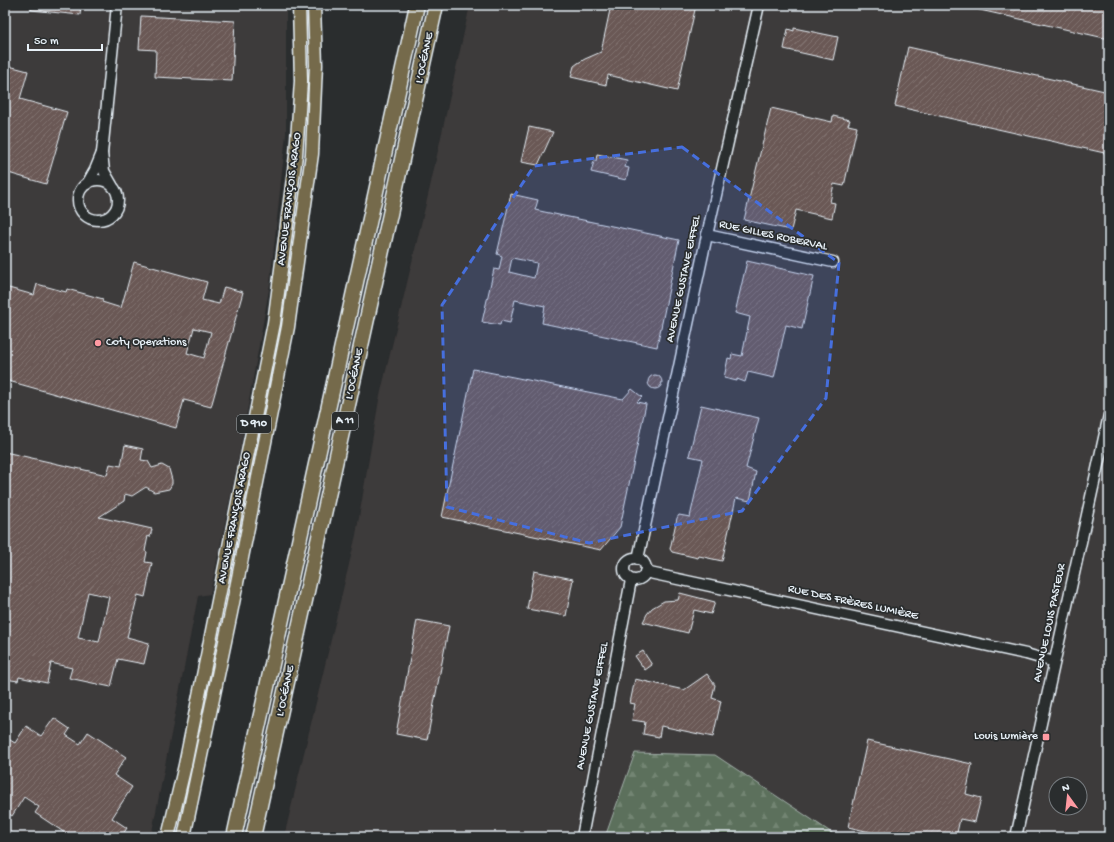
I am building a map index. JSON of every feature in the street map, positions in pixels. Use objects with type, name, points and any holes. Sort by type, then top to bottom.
[{"type":"highway","name":"L’OCÉANE","points":[[234,837],[417,5]]},
{"type":"highway","name":"L’OCÉANE","points":[[253,837],[436,5]]},
{"type":"main road","name":"AVENUE FRANÇOIS ARAGO","points":[[168,837],[202,680],[274,323],[296,155],[301,81],[298,5]]},
{"type":"main road","name":"AVENUE FRANÇOIS ARAGO","points":[[184,837],[231,613],[288,327],[312,154],[316,65],[314,5]]},
{"type":"street","points":[[112,185],[101,180],[93,180],[82,189],[79,195],[79,202],[80,208],[84,213],[94,219],[107,217],[114,211],[117,205],[118,198],[116,191],[104,171],[102,153],[117,5]]},
{"type":"street","name":"AVENUE GUSTAVE EIFFEL","points":[[638,559],[707,234],[759,5]]},
{"type":"street","points":[[87,184],[102,153]]},
{"type":"street","name":"RUE GILLES ROBERVAL","points":[[707,234],[833,262]]},
{"type":"street","name":"AVENUE LOUIS PASTEUR","points":[[1016,837],[1109,415]]},
{"type":"street","points":[[632,559],[638,559],[643,562],[645,572],[643,576],[637,580],[631,580],[624,572],[624,567],[627,562],[632,559]]},
{"type":"street","name":"RUE DES FRÈRES LUMIÈRE","points":[[645,572],[1003,649],[1054,662]]},
{"type":"street","name":"AVENUE GUSTAVE EIFFEL","points":[[582,837],[631,580]]},
{"type":"highlighted area","points":[[682,147],[839,263],[826,398],[742,511],[589,543],[447,507],[442,305],[534,166]]},
{"type":"shaded area","points":[[5,5],[286,5],[286,134],[270,284],[239,456],[210,594],[198,596],[151,837],[5,837]]},
{"type":"shaded area","points":[[470,5],[1109,5],[1109,837],[284,837],[356,535],[379,400],[430,187]]},
{"type":"green space","points":[[635,753],[715,755],[838,837],[605,837]]},
{"type":"building","points":[[31,5],[81,5],[80,15],[31,10]]},
{"type":"building","points":[[611,5],[696,5],[677,91],[608,75],[606,85],[571,77],[574,66],[601,52]]},
{"type":"building","points":[[971,5],[1109,5],[1109,39],[971,8]]},
{"type":"building","points":[[141,16],[235,21],[232,81],[155,77],[156,50],[139,49]]},
{"type":"building","points":[[794,28],[838,37],[833,60],[784,49],[788,29],[794,31]]},
{"type":"building","points":[[908,47],[1109,92],[1109,154],[895,106]]},
{"type":"building","points":[[5,65],[28,71],[20,99],[67,112],[46,184],[5,172]]},
{"type":"building","points":[[771,108],[832,122],[833,116],[850,120],[848,125],[857,127],[844,186],[834,184],[830,202],[835,203],[832,218],[796,210],[791,230],[744,220]]},
{"type":"building","points":[[529,127],[553,132],[538,165],[521,162]]},
{"type":"building","points":[[597,154],[627,160],[625,167],[629,168],[626,180],[591,172],[594,161],[596,161]]},
{"type":"building","points":[[511,194],[538,200],[535,210],[679,240],[657,347],[542,323],[545,306],[515,300],[510,323],[501,321],[500,325],[482,322],[494,269],[499,270],[502,256],[497,254]],"holes":[[[512,258],[537,263],[534,278],[509,272]]]},
{"type":"building","points":[[747,261],[814,276],[802,329],[786,325],[774,378],[748,372],[745,382],[737,379],[737,381],[724,378],[728,358],[731,359],[732,354],[742,356],[750,317],[735,313]]},
{"type":"building","name":"Coty Operations","points":[[134,262],[207,282],[202,300],[219,304],[224,287],[243,292],[211,407],[184,400],[176,428],[5,380],[5,287],[34,295],[37,284],[66,292],[67,289],[103,299],[102,302],[121,308]],"holes":[[[194,328],[211,332],[204,358],[187,353]]]},
{"type":"building","points":[[473,369],[623,399],[632,389],[642,397],[637,402],[646,404],[620,527],[601,550],[442,517]]},
{"type":"building","points":[[655,375],[660,377],[662,382],[660,387],[655,389],[650,387],[648,382],[650,377]]},
{"type":"building","points":[[701,405],[759,418],[746,468],[756,472],[750,501],[736,498],[722,561],[699,556],[698,558],[672,552],[670,549],[677,518],[679,515],[690,517],[703,459],[689,456]]},
{"type":"building","points":[[125,445],[143,449],[141,460],[148,461],[152,468],[162,465],[169,469],[172,480],[172,484],[169,489],[154,492],[146,487],[132,496],[125,494],[124,501],[99,517],[152,529],[150,537],[148,536],[145,551],[147,552],[145,562],[152,563],[145,597],[138,595],[127,637],[149,643],[144,664],[118,659],[111,687],[69,678],[72,668],[51,663],[47,683],[19,677],[18,681],[5,679],[5,452],[107,475],[110,464],[121,466]],"holes":[[[88,592],[109,597],[99,642],[78,638]]]},
{"type":"building","points":[[534,571],[573,579],[566,616],[527,609]]},
{"type":"building","points":[[680,593],[715,602],[711,614],[694,610],[688,633],[643,622],[652,608],[664,601],[678,600]]},
{"type":"building","points":[[417,620],[449,626],[427,740],[396,734]]},
{"type":"building","points":[[643,651],[652,665],[645,670],[635,656]]},
{"type":"building","points":[[707,674],[715,685],[712,698],[721,701],[713,737],[661,726],[659,737],[643,734],[645,722],[632,720],[635,704],[630,703],[635,679],[684,690]]},
{"type":"building","points":[[54,718],[70,729],[66,735],[80,744],[88,732],[126,757],[114,775],[132,787],[112,818],[127,828],[121,837],[71,837],[35,813],[39,807],[24,797],[12,816],[5,811],[5,737],[15,743],[26,726],[41,736]]},
{"type":"building","points":[[867,741],[972,764],[966,794],[981,798],[975,822],[960,819],[956,837],[892,837],[848,827]]},
{"type":"place","name":"Coty Operations","points":[[98,343]]},
{"type":"place","name":"Louis Lumière","points":[[1046,737]]}]
